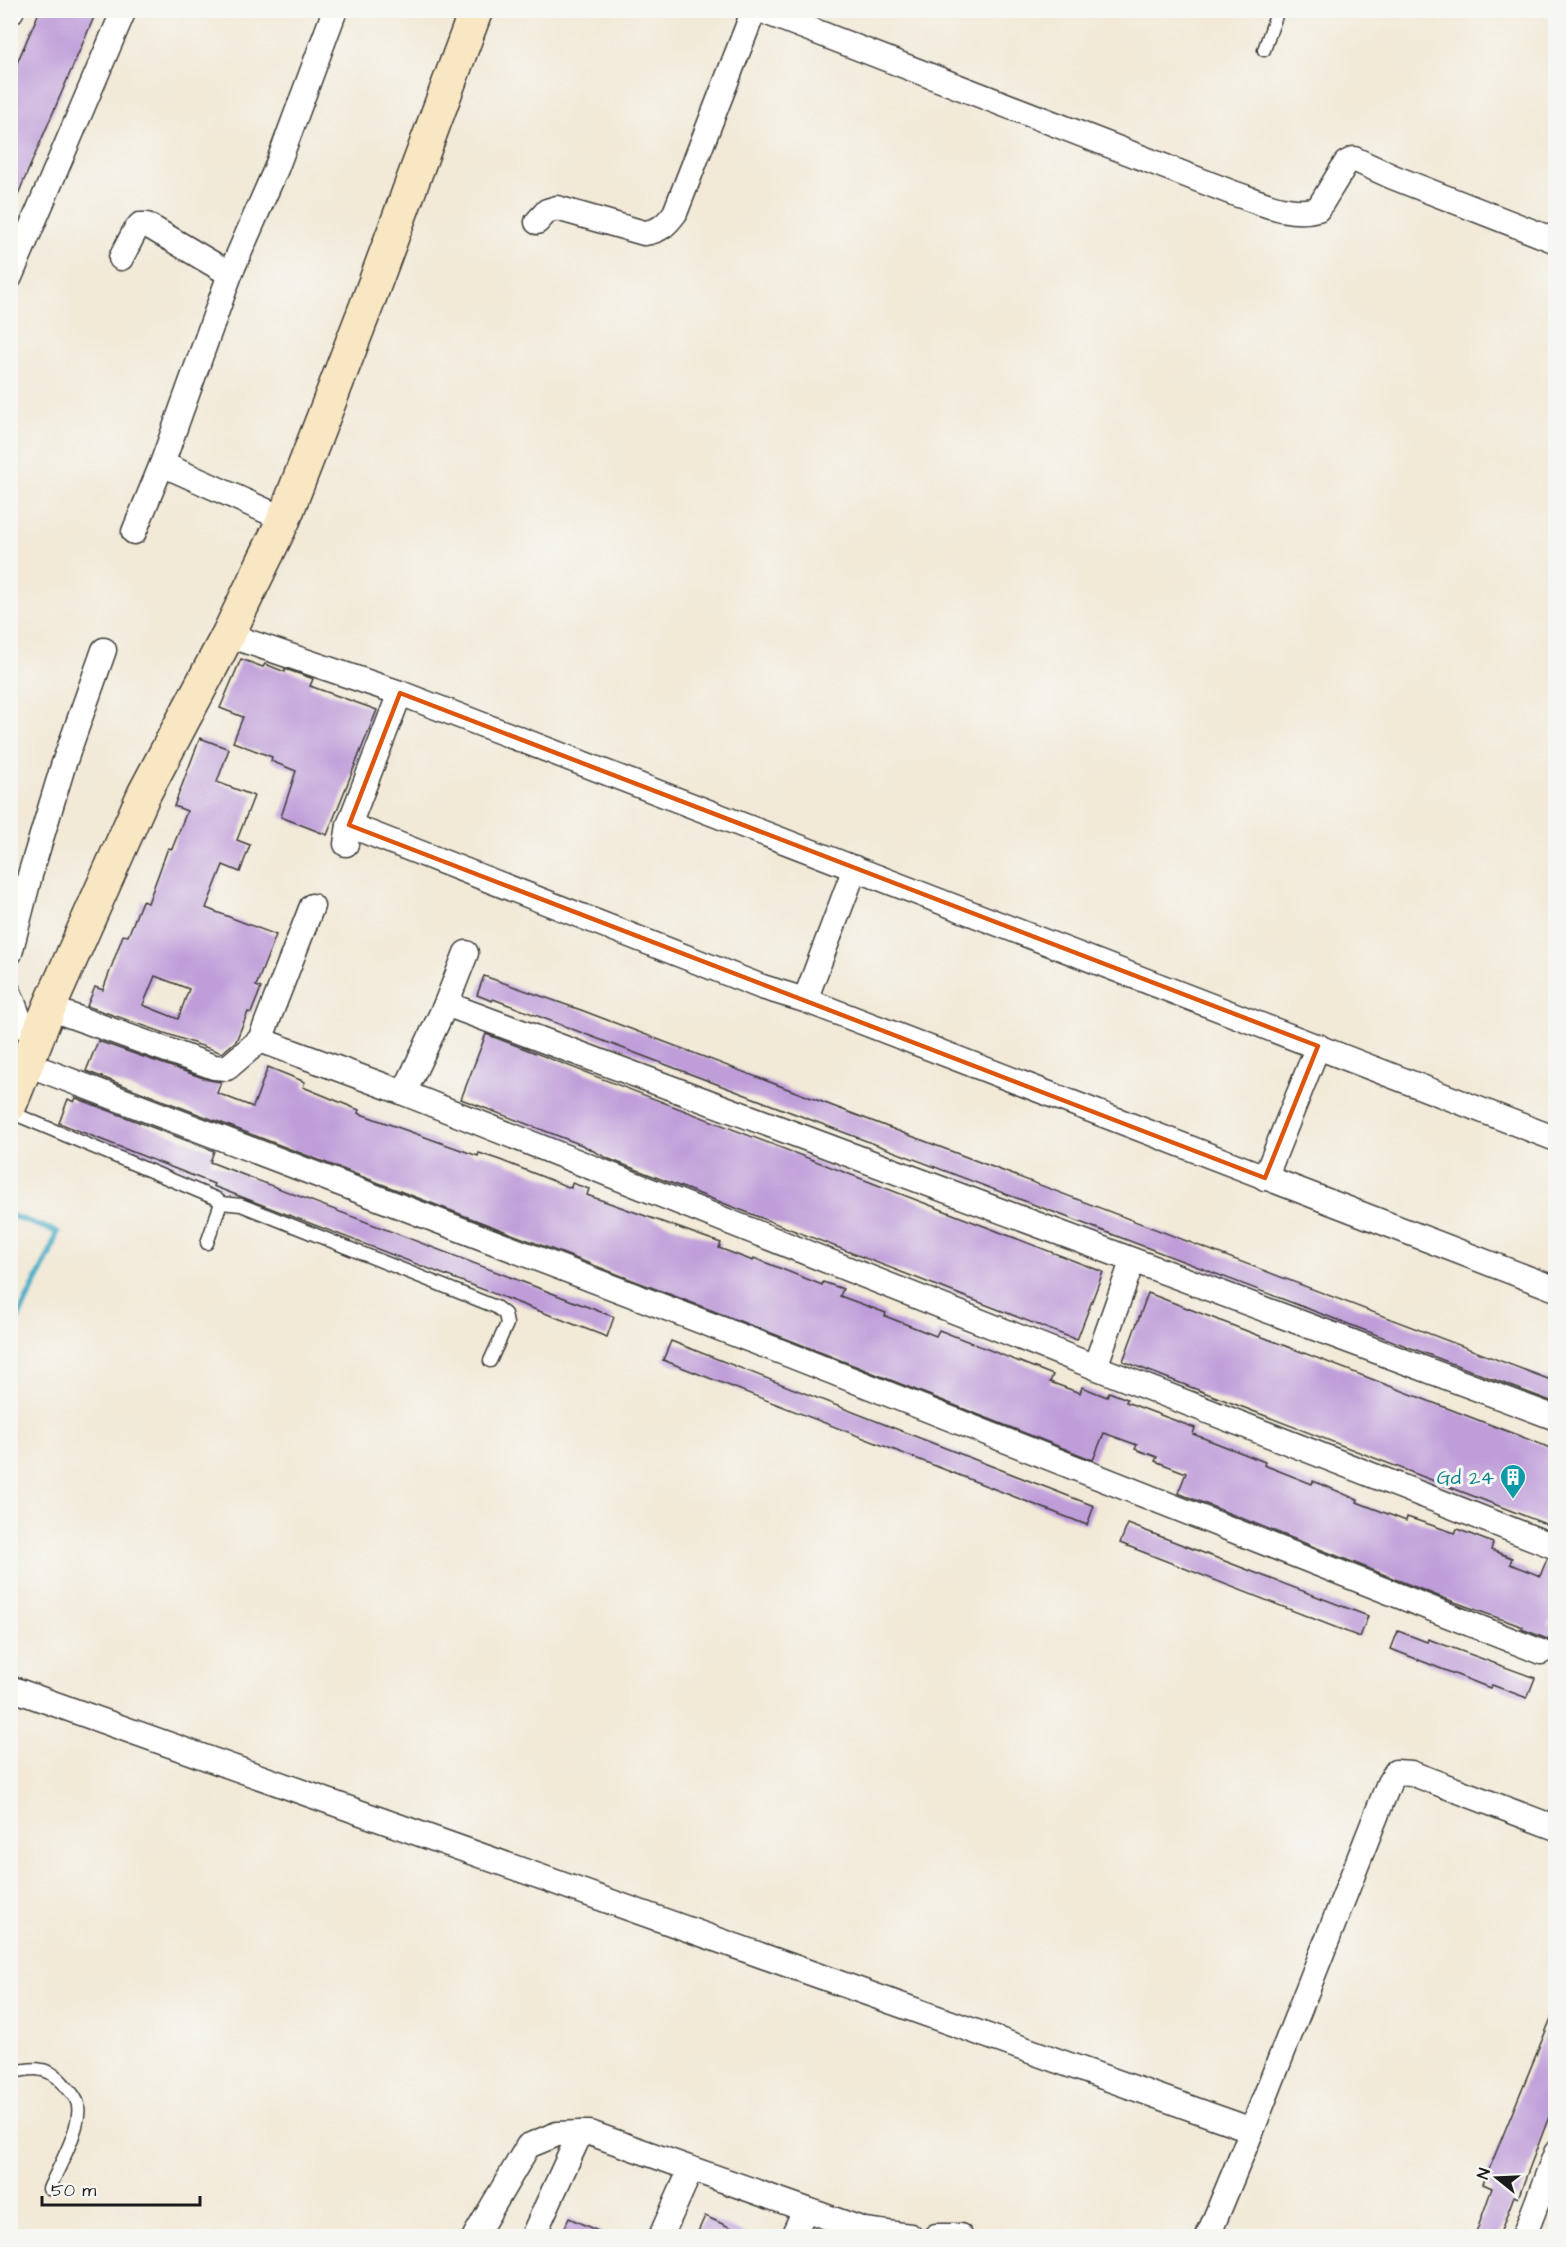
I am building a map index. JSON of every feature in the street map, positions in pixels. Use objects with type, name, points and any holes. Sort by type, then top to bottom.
[{"type":"street","points":[[10,277],[124,10]]},
{"type":"street","points":[[134,532],[162,464],[230,274],[276,170],[335,10]]},
{"type":"street","points":[[10,1105],[36,1061],[59,1011],[144,794],[236,638],[370,296],[476,10]]},
{"type":"street","points":[[537,222],[547,211],[556,208],[644,233],[655,232],[666,226],[675,213],[754,10]]},
{"type":"street","points":[[760,10],[1233,193],[1289,211],[1304,213],[1318,209],[1346,163],[1354,159],[1393,177],[1556,241]]},
{"type":"street","points":[[122,258],[135,231],[140,225],[147,225],[230,274]]},
{"type":"street","points":[[162,464],[284,519]]},
{"type":"street","points":[[236,638],[400,693],[1556,1139]]},
{"type":"street","points":[[10,953],[30,875],[63,766],[104,650]]},
{"type":"street","points":[[400,693],[347,835],[762,987],[805,1000],[1556,1288]]},
{"type":"street","points":[[805,1000],[855,868]]},
{"type":"street","points":[[59,1011],[220,1069],[227,1068],[260,1040],[312,906]]},
{"type":"street","points":[[404,1093],[446,1004],[466,953]]},
{"type":"street","points":[[10,994],[36,1061],[787,1354],[1540,1652]]},
{"type":"street","points":[[446,1004],[1132,1262],[1556,1418]]},
{"type":"street","points":[[260,1040],[404,1093],[1556,1547]]},
{"type":"street","points":[[1265,1178],[1317,1046]]},
{"type":"street","points":[[1095,1367],[1132,1262]]},
{"type":"street","points":[[10,1688],[1252,2130]]},
{"type":"street","points":[[1208,2236],[1389,1783],[1396,1772],[1411,1773],[1556,1828]]},
{"type":"street","points":[[533,2236],[581,2133]]},
{"type":"street","points":[[475,2236],[528,2146],[557,2134],[581,2133],[590,2133],[864,2230],[910,2236]]},
{"type":"street","points":[[1524,2236],[1556,2153]]},
{"type":"street","points":[[661,2236],[692,2169]]},
{"type":"street","points":[[793,2236],[805,2210]]},
{"type":"street","points":[[936,2236],[960,2236]]},
{"type":"lane","points":[[1264,50],[1278,10]]},
{"type":"lane","points":[[10,1112],[217,1199],[221,1203],[241,1205],[496,1307],[505,1314],[507,1324],[490,1361]]},
{"type":"lane","points":[[207,1243],[221,1203]]},
{"type":"lane","points":[[10,2073],[40,2068],[56,2075],[78,2103],[78,2116],[74,2131],[49,2189]]},
{"type":"highlighted area","points":[[400,693],[1318,1046],[1265,1178],[349,825]]},
{"type":"building","points":[[40,10],[97,10],[10,213],[10,79]]},
{"type":"building","points":[[241,659],[263,667],[265,664],[285,672],[285,669],[311,678],[313,679],[310,686],[377,710],[327,835],[281,817],[296,771],[271,761],[272,757],[233,742],[243,717],[220,708]]},
{"type":"building","points":[[200,738],[229,749],[217,782],[254,796],[237,840],[250,845],[240,872],[223,865],[206,908],[276,935],[256,986],[261,988],[251,1013],[248,1012],[236,1041],[222,1053],[87,1006],[95,987],[103,990],[123,935],[128,936],[142,901],[148,903],[168,848],[172,849],[187,811],[174,806]],"holes":[[[155,976],[189,989],[178,1019],[143,1005]]]},
{"type":"building","points":[[484,976],[581,1010],[1556,1382],[1556,1403],[493,999],[492,1001],[477,995]]},
{"type":"building","points":[[486,1034],[1103,1272],[1077,1340],[609,1159],[582,1145],[461,1099]]},
{"type":"building","points":[[98,1041],[209,1080],[221,1082],[217,1093],[253,1107],[268,1067],[305,1082],[303,1087],[359,1110],[358,1113],[478,1156],[479,1153],[500,1160],[571,1188],[572,1183],[589,1189],[587,1195],[721,1243],[719,1248],[753,1261],[754,1258],[822,1285],[823,1282],[843,1289],[840,1296],[886,1313],[885,1316],[936,1336],[939,1330],[1053,1375],[1050,1382],[1080,1393],[1082,1387],[1107,1397],[1109,1392],[1127,1399],[1126,1402],[1195,1428],[1193,1434],[1265,1462],[1264,1465],[1312,1484],[1313,1481],[1328,1487],[1358,1500],[1357,1502],[1406,1521],[1407,1517],[1455,1533],[1457,1529],[1493,1543],[1491,1550],[1512,1558],[1510,1564],[1540,1576],[1547,1559],[1556,1561],[1556,1608],[1549,1625],[1556,1628],[1556,1651],[1547,1639],[1522,1629],[1523,1627],[1438,1596],[1178,1493],[1186,1473],[1155,1461],[1157,1457],[1135,1449],[1137,1445],[1104,1433],[1093,1460],[792,1341],[86,1071]]},
{"type":"building","points":[[76,1098],[214,1151],[210,1162],[614,1317],[607,1337],[213,1186],[214,1184],[59,1123],[68,1099],[74,1102]]},
{"type":"building","points":[[1148,1293],[1556,1450],[1556,1528],[1123,1361]]},
{"type":"building","points":[[671,1341],[1094,1506],[1087,1525],[663,1360]]},
{"type":"building","points":[[1128,1524],[1368,1616],[1360,1637],[1120,1543]]},
{"type":"building","points":[[1398,1631],[1427,1642],[1428,1639],[1535,1678],[1527,1698],[1492,1685],[1490,1688],[1391,1649]]},
{"type":"building","points":[[1554,2011],[1556,2106],[1552,2115],[1550,2114],[1518,2198],[1514,2196],[1499,2236],[1475,2236],[1492,2188],[1483,2184]]},
{"type":"building","points":[[705,2216],[749,2236],[696,2236]]},
{"type":"building","points":[[569,2218],[609,2236],[561,2236]]},
{"type":"waterway","points":[[10,1215],[57,1232],[50,1253],[10,1334]]},
{"type":"place","name":"Gd 24","points":[[1513,1500]]}]
